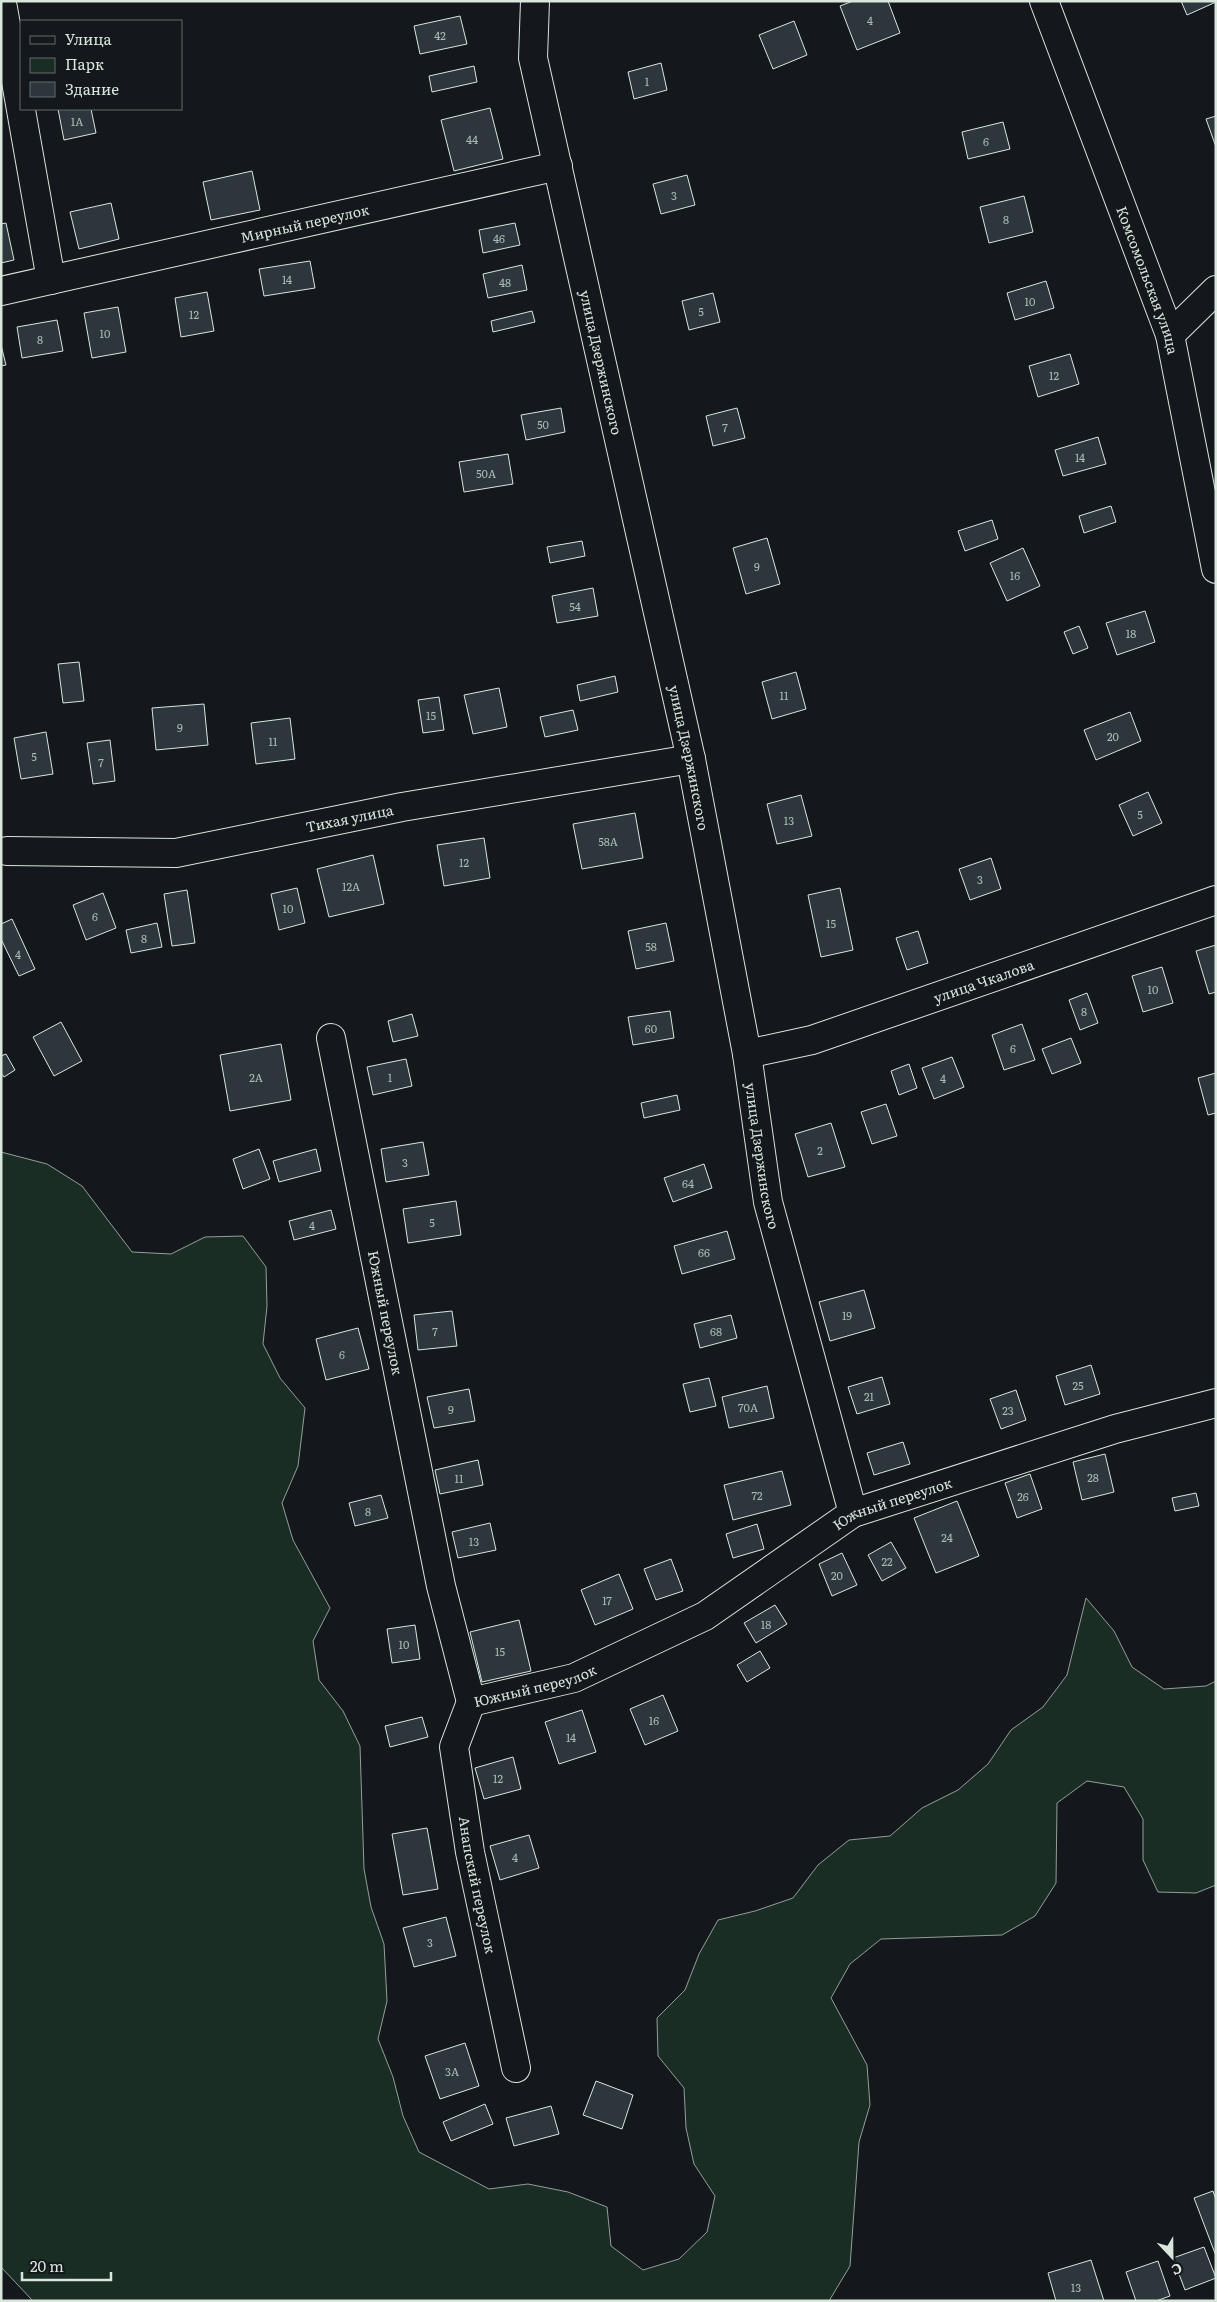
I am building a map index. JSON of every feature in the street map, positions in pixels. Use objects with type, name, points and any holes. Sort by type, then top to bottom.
[{"type":"street","name":"улица Дзержинского","points":[[535,1],[534,58],[691,759],[747,1054],[768,1202],[853,1513]]},
{"type":"street","name":"Комсомольская улица","points":[[1044,1],[1170,335],[1216,569]]},
{"type":"street","points":[[3,8],[20,104]]},
{"type":"street","points":[[21,110],[51,280]]},
{"type":"street","name":"Мирный переулок","points":[[1,291],[558,166]]},
{"type":"street","points":[[1170,335],[1216,290]]},
{"type":"street","name":"Тихая улица","points":[[7,851],[176,853],[402,807],[691,759]]},
{"type":"street","name":"улица Чкалова","points":[[747,1054],[812,1040],[1216,900]]},
{"type":"street","name":"Южный переулок","points":[[332,1038],[441,1586],[471,1702],[574,1678],[704,1616],[853,1513],[1115,1429],[1216,1403]]},
{"type":"street","name":"Анапский переулок","points":[[471,1702],[454,1747],[470,1852],[516,2068]]},
{"type":"green space","points":[[1,1152],[47,1164],[82,1186],[132,1252],[171,1254],[205,1237],[243,1236],[266,1267],[267,1306],[263,1344],[280,1378],[305,1408],[298,1466],[282,1503],[293,1540],[330,1608],[313,1641],[319,1680],[343,1711],[360,1746],[364,1869],[371,1907],[384,1944],[387,2001],[378,2039],[393,2077],[403,2116],[419,2152],[489,2189],[528,2184],[568,2192],[607,2207],[611,2246],[643,2270],[679,2259],[707,2232],[715,2196],[694,2164],[686,2128],[684,2088],[658,2056],[657,2018],[685,1990],[699,1954],[718,1920],[755,1911],[793,1898],[818,1865],[849,1840],[890,1836],[922,1808],[958,1790],[988,1764],[1011,1730],[1043,1707],[1067,1675],[1086,1598],[1114,1631],[1132,1667],[1164,1689],[1206,1686],[1216,1681],[1216,1885],[1196,1893],[1158,1892],[1143,1860],[1143,1819],[1124,1787],[1087,1781],[1057,1803],[1056,1883],[1035,1916],[1002,1935],[881,1939],[850,1964],[831,1998],[867,2065],[870,2105],[859,2142],[850,2266],[829,2301],[33,2301],[1,2267]]},
{"type":"building","points":[[853,1],[888,1],[900,33],[857,50],[840,6]]},
{"type":"building","points":[[1181,1],[1216,1],[1216,2],[1187,15]]},
{"type":"building","points":[[460,16],[467,44],[420,54],[414,26]]},
{"type":"building","points":[[794,21],[807,55],[773,69],[759,35]]},
{"type":"building","points":[[661,63],[667,90],[634,99],[628,72]]},
{"type":"building","points":[[474,66],[477,82],[432,92],[429,76]]},
{"type":"building","points":[[490,108],[503,159],[454,171],[441,120]]},
{"type":"building","points":[[58,110],[91,110],[96,133],[64,140]]},
{"type":"building","points":[[1216,116],[1216,147],[1206,119]]},
{"type":"building","points":[[1003,122],[1010,149],[968,159],[962,132]]},
{"type":"building","points":[[252,171],[260,210],[211,220],[203,182]]},
{"type":"building","points":[[687,175],[695,205],[661,214],[653,184]]},
{"type":"building","points":[[1024,196],[1033,232],[989,243],[980,207]]},
{"type":"building","points":[[111,203],[119,239],[79,249],[70,212]]},
{"type":"building","points":[[6,223],[14,260],[1,263],[1,224]]},
{"type":"building","points":[[515,223],[520,245],[483,253],[479,230]]},
{"type":"building","points":[[310,261],[315,288],[264,296],[259,269]]},
{"type":"building","points":[[522,265],[527,290],[488,298],[483,274]]},
{"type":"building","points":[[1046,281],[1054,308],[1015,320],[1007,293]]},
{"type":"building","points":[[207,292],[214,331],[181,337],[175,298]]},
{"type":"building","points":[[713,293],[720,322],[689,330],[682,301]]},
{"type":"building","points":[[118,307],[126,352],[92,358],[84,313]]},
{"type":"building","points":[[532,311],[535,322],[493,332],[491,321]]},
{"type":"building","points":[[57,320],[63,351],[22,358],[17,327]]},
{"type":"building","points":[[1,345],[6,365],[1,366]]},
{"type":"building","points":[[1070,354],[1079,384],[1038,397],[1029,366]]},
{"type":"building","points":[[561,408],[565,432],[526,440],[521,415]]},
{"type":"building","points":[[737,408],[745,438],[713,446],[706,416]]},
{"type":"building","points":[[1098,437],[1106,464],[1063,476],[1055,450]]},
{"type":"building","points":[[508,454],[513,484],[464,492],[459,462]]},
{"type":"building","points":[[1111,506],[1116,522],[1084,533],[1079,516]]},
{"type":"building","points":[[992,520],[998,539],[965,551],[958,531]]},
{"type":"building","points":[[767,538],[780,584],[746,594],[733,548]]},
{"type":"building","points":[[582,541],[585,556],[550,563],[547,547]]},
{"type":"building","points":[[1023,548],[1040,586],[1007,601],[990,563]]},
{"type":"building","points":[[593,588],[598,616],[557,623],[552,596]]},
{"type":"building","points":[[1145,611],[1155,642],[1117,655],[1106,623]]},
{"type":"building","points":[[1079,626],[1088,648],[1073,654],[1064,632]]},
{"type":"building","points":[[79,662],[84,701],[63,703],[58,664]]},
{"type":"building","points":[[796,672],[806,709],[772,719],[762,682]]},
{"type":"building","points":[[615,676],[618,692],[580,701],[577,685]]},
{"type":"building","points":[[499,688],[507,727],[473,734],[464,695]]},
{"type":"building","points":[[439,697],[444,730],[423,733],[418,700]]},
{"type":"building","points":[[204,704],[208,745],[156,750],[152,708]]},
{"type":"building","points":[[573,710],[578,730],[545,737],[540,717]]},
{"type":"building","points":[[1130,712],[1141,741],[1096,760],[1084,730]]},
{"type":"building","points":[[290,718],[295,759],[256,764],[251,723]]},
{"type":"building","points":[[46,732],[53,774],[21,779],[14,738]]},
{"type":"building","points":[[110,740],[115,781],[93,784],[87,743]]},
{"type":"building","points":[[1148,792],[1162,823],[1133,836],[1119,805]]},
{"type":"building","points":[[801,795],[812,836],[777,844],[767,804]]},
{"type":"building","points":[[635,813],[643,858],[582,869],[573,824]]},
{"type":"building","points":[[484,838],[490,878],[444,886],[437,845]]},
{"type":"building","points":[[373,855],[384,904],[329,917],[317,869]]},
{"type":"building","points":[[991,858],[1001,889],[970,900],[959,869]]},
{"type":"building","points":[[297,888],[305,923],[279,930],[271,894]]},
{"type":"building","points":[[840,888],[853,950],[821,957],[808,895]]},
{"type":"building","points":[[187,890],[195,943],[172,946],[164,894]]},
{"type":"building","points":[[103,893],[116,928],[86,940],[73,905]]},
{"type":"building","points":[[12,919],[35,969],[19,976],[1,939],[1,924]]},
{"type":"building","points":[[157,923],[162,947],[131,953],[126,930]]},
{"type":"building","points":[[666,923],[674,961],[636,969],[628,931]]},
{"type":"building","points":[[918,931],[928,963],[907,970],[896,938]]},
{"type":"building","points":[[1216,945],[1216,992],[1209,994],[1196,951]]},
{"type":"building","points":[[1162,967],[1173,1003],[1143,1012],[1132,976]]},
{"type":"building","points":[[1087,993],[1098,1023],[1080,1030],[1069,1000]]},
{"type":"building","points":[[670,1011],[674,1038],[633,1045],[628,1017]]},
{"type":"building","points":[[412,1014],[418,1036],[393,1042],[388,1021]]},
{"type":"building","points":[[61,1022],[82,1061],[54,1076],[33,1037]]},
{"type":"building","points":[[1022,1024],[1035,1060],[1004,1070],[992,1035]]},
{"type":"building","points":[[1071,1038],[1081,1063],[1052,1074],[1042,1049]]},
{"type":"building","points":[[281,1044],[291,1100],[230,1111],[220,1055]]},
{"type":"building","points":[[6,1054],[15,1070],[4,1077],[1,1073],[1,1056]]},
{"type":"building","points":[[952,1057],[964,1087],[934,1099],[922,1068]]},
{"type":"building","points":[[406,1059],[412,1086],[373,1095],[367,1067]]},
{"type":"building","points":[[909,1064],[917,1088],[899,1095],[891,1071]]},
{"type":"building","points":[[1216,1073],[1216,1113],[1208,1115],[1198,1078]]},
{"type":"building","points":[[677,1095],[680,1110],[644,1118],[641,1103]]},
{"type":"building","points":[[886,1104],[897,1136],[872,1144],[861,1112]]},
{"type":"building","points":[[831,1123],[845,1167],[808,1177],[795,1134]]},
{"type":"building","points":[[423,1142],[429,1175],[386,1182],[381,1149]]},
{"type":"building","points":[[259,1149],[270,1179],[243,1189],[233,1159]]},
{"type":"building","points":[[316,1149],[321,1171],[279,1182],[273,1161]]},
{"type":"building","points":[[704,1164],[712,1188],[673,1202],[664,1178]]},
{"type":"building","points":[[456,1201],[461,1235],[408,1243],[403,1209]]},
{"type":"building","points":[[331,1210],[336,1229],[294,1240],[289,1221]]},
{"type":"building","points":[[727,1231],[735,1259],[682,1274],[674,1246]]},
{"type":"building","points":[[864,1290],[875,1328],[830,1341],[819,1302]]},
{"type":"building","points":[[452,1311],[457,1346],[418,1350],[414,1315]]},
{"type":"building","points":[[731,1315],[737,1338],[700,1348],[694,1324]]},
{"type":"building","points":[[358,1328],[369,1369],[326,1380],[316,1339]]},
{"type":"building","points":[[1091,1365],[1100,1394],[1065,1405],[1056,1376]]},
{"type":"building","points":[[882,1377],[890,1404],[857,1414],[848,1387]]},
{"type":"building","points":[[709,1378],[716,1406],[690,1412],[683,1384]]},
{"type":"building","points":[[767,1386],[774,1418],[729,1428],[722,1397]]},
{"type":"building","points":[[469,1389],[475,1421],[434,1428],[427,1397]]},
{"type":"building","points":[[1016,1390],[1026,1420],[1001,1429],[990,1399]]},
{"type":"building","points":[[903,1442],[910,1464],[874,1475],[867,1453]]},
{"type":"building","points":[[1105,1454],[1114,1492],[1082,1500],[1073,1462]]},
{"type":"building","points":[[478,1460],[483,1485],[440,1494],[435,1470]]},
{"type":"building","points":[[782,1471],[791,1505],[733,1520],[724,1485]]},
{"type":"building","points":[[1030,1474],[1042,1509],[1017,1518],[1005,1483]]},
{"type":"building","points":[[1196,1493],[1199,1506],[1175,1511],[1172,1498]]},
{"type":"building","points":[[381,1495],[388,1518],[355,1526],[349,1503]]},
{"type":"building","points":[[957,1501],[979,1556],[936,1573],[914,1518]]},
{"type":"building","points":[[490,1523],[496,1550],[458,1558],[452,1532]]},
{"type":"building","points":[[757,1524],[764,1549],[733,1558],[726,1534]]},
{"type":"building","points":[[891,1542],[906,1568],[882,1581],[868,1555]]},
{"type":"building","points":[[842,1553],[857,1585],[832,1596],[819,1564]]},
{"type":"building","points":[[671,1559],[683,1591],[656,1600],[644,1569]]},
{"type":"building","points":[[619,1574],[633,1609],[595,1625],[581,1590]]},
{"type":"building","points":[[775,1605],[787,1624],[756,1643],[744,1623]]},
{"type":"building","points":[[519,1620],[531,1671],[482,1682],[470,1632]]},
{"type":"building","points":[[415,1625],[420,1659],[392,1663],[387,1629]]},
{"type":"building","points":[[760,1651],[770,1668],[747,1682],[737,1665]]},
{"type":"building","points":[[663,1695],[678,1731],[645,1745],[630,1709]]},
{"type":"building","points":[[582,1710],[596,1752],[559,1764],[545,1722]]},
{"type":"building","points":[[422,1717],[428,1737],[390,1747],[385,1726]]},
{"type":"building","points":[[513,1757],[521,1789],[484,1799],[475,1768]]},
{"type":"building","points":[[427,1828],[438,1889],[403,1895],[392,1834]]},
{"type":"building","points":[[529,1835],[539,1868],[500,1880],[490,1846]]},
{"type":"building","points":[[446,1917],[456,1956],[414,1967],[403,1928]]},
{"type":"building","points":[[465,2043],[479,2086],[440,2099],[425,2056]]},
{"type":"building","points":[[596,2081],[633,2095],[622,2129],[583,2115]]},
{"type":"building","points":[[485,2104],[493,2124],[451,2141],[443,2122]]},
{"type":"building","points":[[551,2106],[559,2134],[514,2146],[506,2118]]},
{"type":"building","points":[[1213,2191],[1216,2200],[1216,2256],[1194,2198]]},
{"type":"building","points":[[1204,2247],[1216,2278],[1185,2290],[1173,2258]]},
{"type":"building","points":[[1091,2260],[1104,2301],[1056,2301],[1048,2273]]},
{"type":"building","points":[[1158,2261],[1170,2296],[1156,2301],[1136,2301],[1126,2272]]}]
